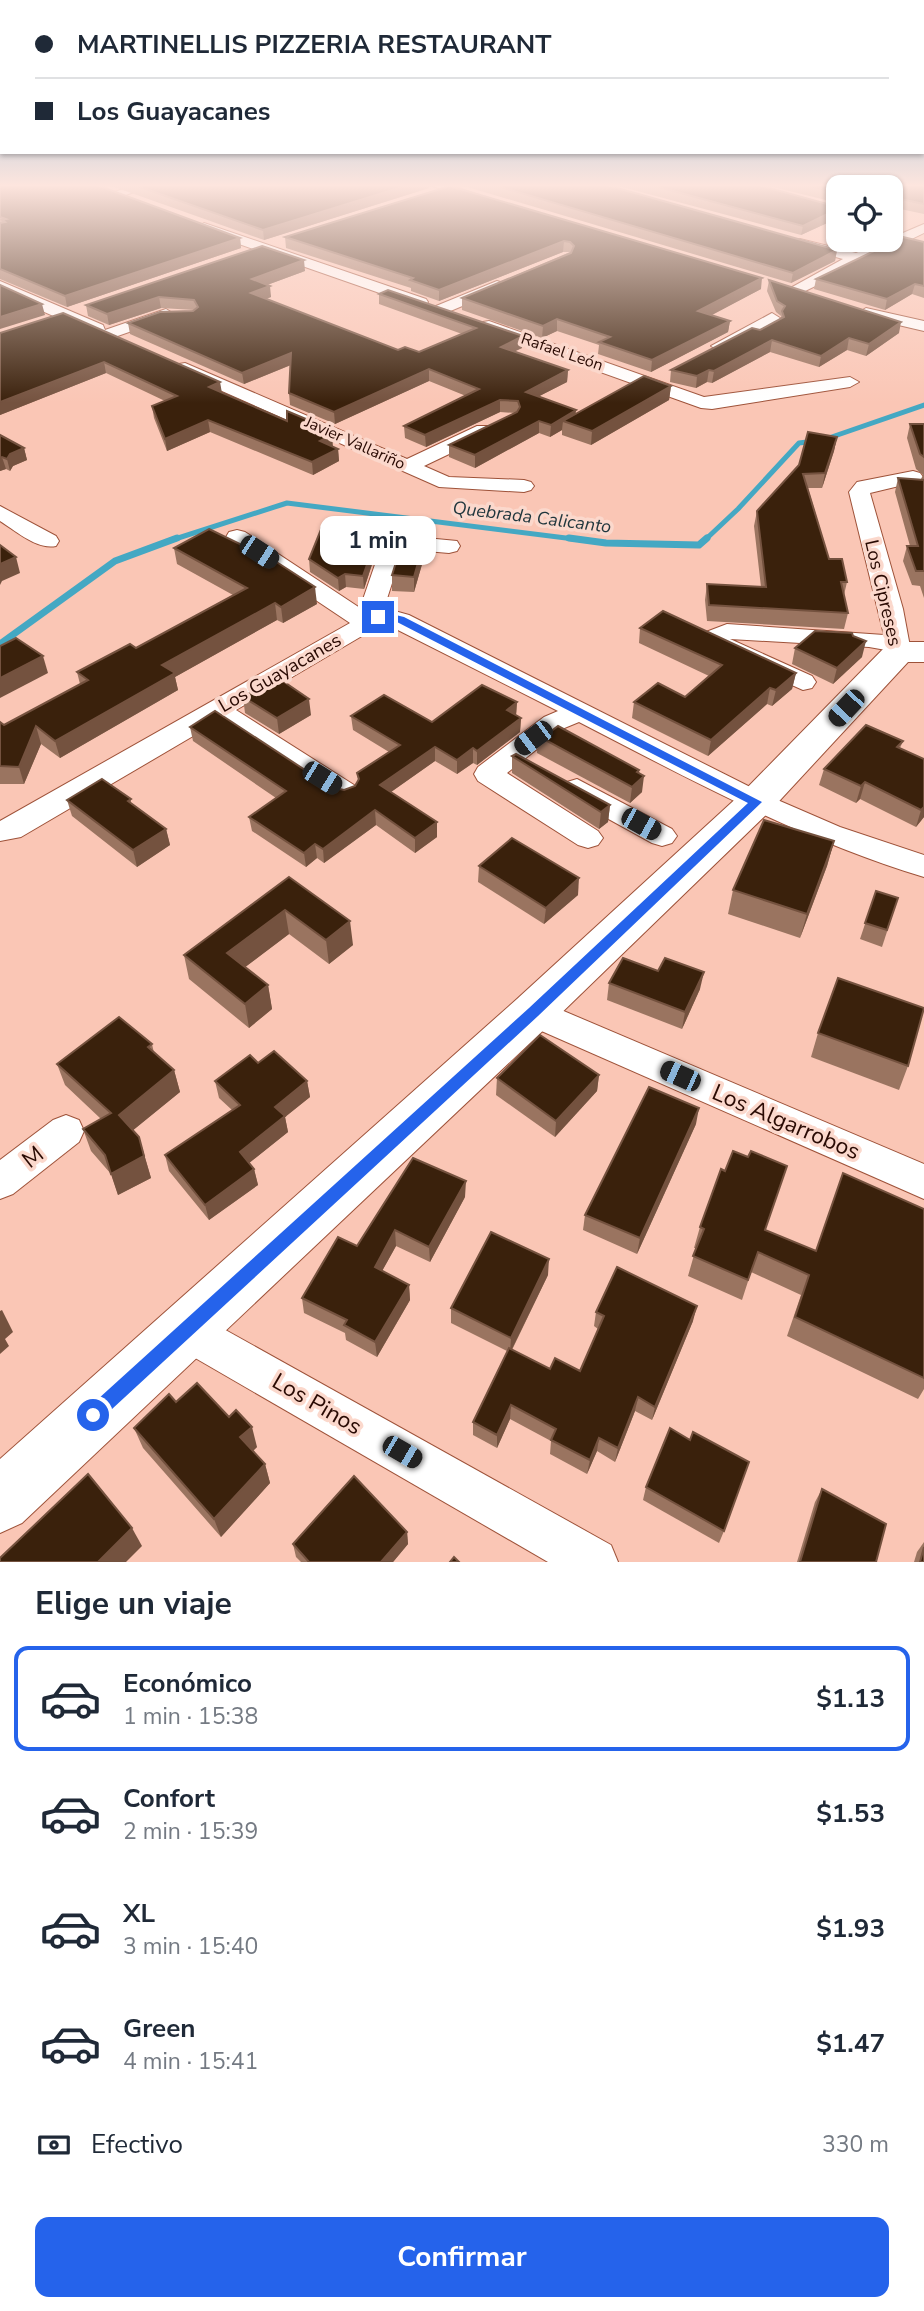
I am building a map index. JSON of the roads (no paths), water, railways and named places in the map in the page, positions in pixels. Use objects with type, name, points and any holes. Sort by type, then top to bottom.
[{"type":"street","name":"Rafael León","points":[[288,257],[712,403],[850,382]]},
{"type":"street","points":[[853,257],[857,258]]},
{"type":"street","points":[[819,299],[787,289],[857,258]]},
{"type":"street","points":[[442,309],[515,279]]},
{"type":"street","points":[[0,286],[134,345]]},
{"type":"street","points":[[45,323],[93,307]]},
{"type":"street","points":[[845,307],[897,322],[924,326]]},
{"type":"street","points":[[109,334],[169,313],[180,312]]},
{"type":"street","points":[[698,357],[772,318]]},
{"type":"street","name":"Javier Vallariño","points":[[171,362],[450,484],[524,486]]},
{"type":"street","points":[[649,383],[674,370]]},
{"type":"street","points":[[408,466],[497,424]]},
{"type":"street","name":"Los Cipreses","points":[[0,1501],[533,1012],[756,802],[907,650],[859,492],[864,486],[913,477]]},
{"type":"street","points":[[0,512],[48,541]]},
{"type":"street","points":[[237,537],[369,617],[401,620],[756,802],[830,834],[924,866]]},
{"type":"street","points":[[342,537],[449,545]]},
{"type":"street","points":[[369,617],[394,541]]},
{"type":"street","name":"Los Guayacanes","points":[[4,831],[217,710],[369,617]]},
{"type":"street","points":[[803,682],[718,643],[715,637],[727,631],[869,640],[907,650]]},
{"type":"street","points":[[217,710],[344,792]]},
{"type":"street","points":[[536,766],[553,723],[581,711]]},
{"type":"street","points":[[588,838],[488,774],[491,771],[536,766],[662,836]]},
{"type":"street","name":"Los Algarrobos","points":[[533,1012],[924,1182]]},
{"type":"street","name":"M","points":[[0,1182],[66,1132]]},
{"type":"street","name":"Los Pinos","points":[[186,1329],[594,1562]]},
{"type":"waterway","name":"Quebrada Calicanto","points":[[705,540],[738,509],[799,443],[823,440],[924,405]]},
{"type":"waterway","name":"Quebrada Calicanto","points":[[172,540],[287,503],[582,540]]},
{"type":"waterway","name":"Quebrada Calicanto","points":[[0,644],[115,561],[177,538]]},
{"type":"waterway","name":"Quebrada Calicanto","points":[[569,538],[606,543],[699,545],[707,538]]}]
